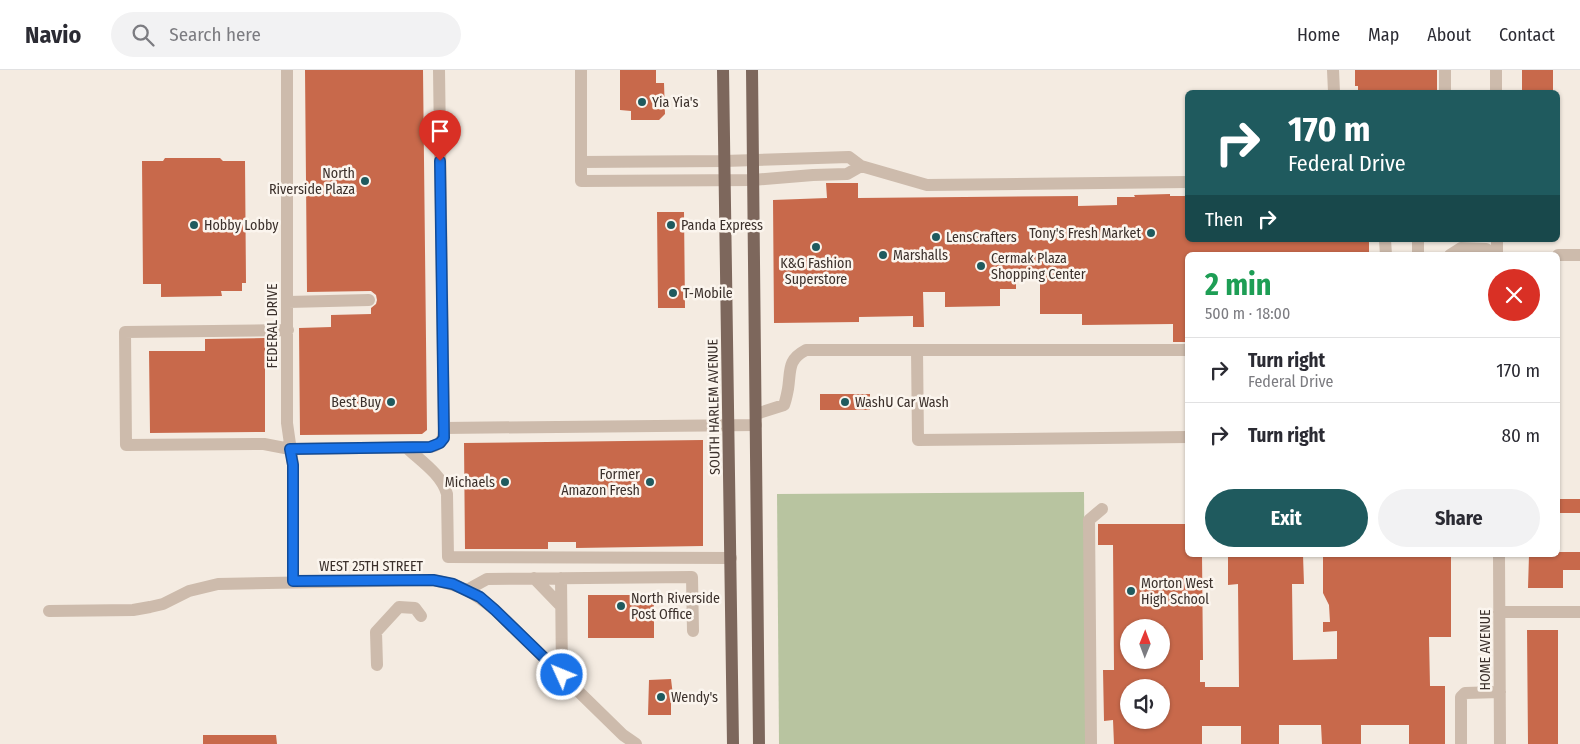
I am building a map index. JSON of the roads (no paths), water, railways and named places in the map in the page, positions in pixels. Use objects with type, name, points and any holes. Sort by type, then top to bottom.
[{"type":"main road","name":"SOUTH HARLEM AVENUE","points":[[723,70],[734,744]]},
{"type":"main road","points":[[752,70],[759,744]]},
{"type":"street","name":"FEDERAL DRIVE","points":[[288,70],[287,423],[293,465],[293,581]]},
{"type":"street","points":[[288,330],[125,332],[126,445],[264,444],[290,449],[407,448],[435,446],[440,443],[444,438],[444,428],[439,70]]},
{"type":"street","points":[[581,70],[581,181],[753,180],[847,174],[861,166]]},
{"type":"street","points":[[1333,70],[1334,90]]},
{"type":"street","points":[[1445,70],[1445,90]]},
{"type":"street","points":[[1496,70],[1496,90]]},
{"type":"street","points":[[581,162],[724,161],[849,157],[861,166],[927,185],[1185,182]]},
{"type":"street","points":[[1455,252],[1461,248],[1486,249],[1491,252]]},
{"type":"street","points":[[1560,256],[1580,255]]},
{"type":"street","points":[[288,302],[369,300]]},
{"type":"street","points":[[444,428],[729,426],[756,420],[784,405],[788,390],[790,366],[796,355],[806,350],[1185,350]]},
{"type":"street","points":[[918,350],[918,440],[1185,437]]},
{"type":"street","points":[[407,448],[446,487],[448,502],[448,558],[731,558]]},
{"type":"street","points":[[1091,744],[1089,520],[1102,509]]},
{"type":"street","name":"HOME AVENUE","points":[[1499,557],[1500,744]]},
{"type":"street","points":[[467,590],[487,578],[692,577],[693,631]]},
{"type":"street","points":[[534,578],[561,606]]},
{"type":"street","points":[[561,578],[562,675]]},
{"type":"street","name":"WEST 25TH STREET","points":[[49,611],[133,610],[163,604],[204,586],[237,582],[433,580],[453,584],[480,597],[495,610],[623,735],[636,744]]},
{"type":"street","points":[[377,665],[376,632],[399,608],[415,608],[421,616]]},
{"type":"street","points":[[1499,612],[1580,612]]},
{"type":"street","points":[[1461,744],[1462,694],[1500,692]]},
{"type":"place","name":"Yia Yia's","points":[[642,102]]},
{"type":"place","name":"North Riverside Plaza","points":[[365,181]]},
{"type":"place","name":"Hobby Lobby","points":[[194,225]]},
{"type":"place","name":"Panda Express","points":[[671,225]]},
{"type":"place","name":"Tony's Fresh Market","points":[[1151,233]]},
{"type":"place","name":"LensCrafters","points":[[936,237]]},
{"type":"place","name":"K&G Fashion Superstore","points":[[816,247]]},
{"type":"place","name":"Marshalls","points":[[883,255]]},
{"type":"place","name":"Cermak Plaza Shopping Center","points":[[981,266]]},
{"type":"place","name":"T-Mobile","points":[[673,293]]},
{"type":"place","name":"Best Buy","points":[[391,402]]},
{"type":"place","name":"WashU Car Wash","points":[[845,402]]},
{"type":"place","name":"Michaels","points":[[505,482]]},
{"type":"place","name":"Former Amazon Fresh","points":[[650,482]]},
{"type":"place","name":"Morton West High School","points":[[1131,591]]},
{"type":"place","name":"North Riverside Post Office","points":[[621,606]]},
{"type":"place","name":"Wendy's","points":[[661,697]]}]
